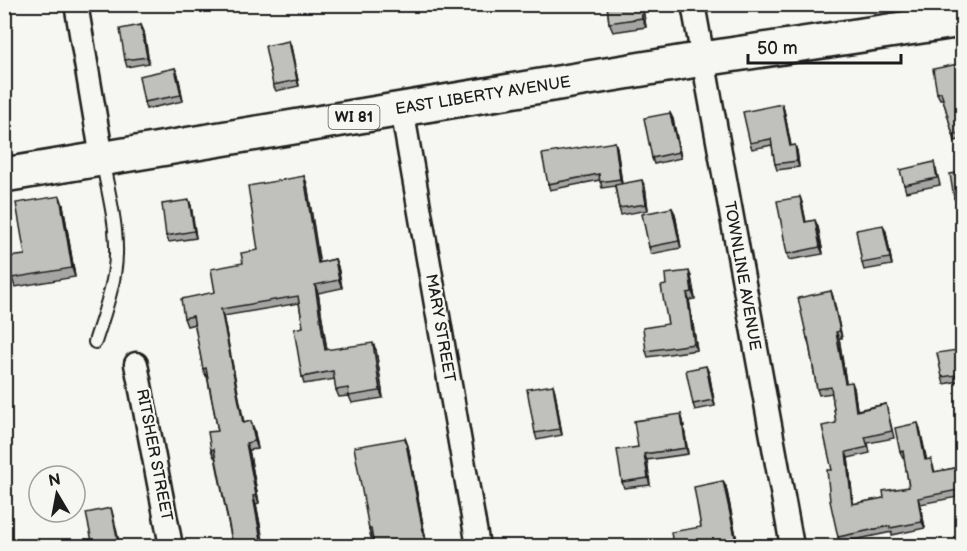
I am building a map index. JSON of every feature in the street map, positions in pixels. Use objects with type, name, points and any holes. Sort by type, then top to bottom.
[{"type":"main road","name":"EAST LIBERTY AVENUE","points":[[4,175],[703,59],[963,20]]},
{"type":"street","points":[[76,4],[102,158]]},
{"type":"street","name":"TOWNLINE AVENUE","points":[[693,4],[792,546]]},
{"type":"street","name":"MARY STREET","points":[[402,109],[478,546]]},
{"type":"street","name":"RITSHER STREET","points":[[136,364],[171,546]]},
{"type":"lane","points":[[96,342],[114,273],[116,242],[102,158]]},
{"type":"building","points":[[607,4],[640,4],[642,18],[609,23]]},
{"type":"building","points":[[141,25],[147,57],[125,60],[120,29]]},
{"type":"building","points":[[289,41],[297,80],[273,85],[265,46]]},
{"type":"building","points":[[963,63],[963,132],[953,135],[941,92],[937,93],[933,69]]},
{"type":"building","points":[[175,68],[181,95],[144,102],[139,76]]},
{"type":"building","points":[[782,104],[790,146],[795,145],[797,161],[775,164],[771,139],[750,143],[743,112]]},
{"type":"building","points":[[670,113],[679,152],[652,158],[644,118]]},
{"type":"building","points":[[615,142],[620,179],[600,182],[599,174],[548,184],[542,154]]},
{"type":"building","points":[[934,162],[937,178],[904,185],[900,170]]},
{"type":"building","points":[[963,172],[963,196],[954,198],[950,174]]},
{"type":"building","points":[[304,176],[318,263],[335,259],[339,280],[315,285],[325,350],[373,343],[380,391],[349,396],[348,388],[336,390],[333,371],[302,377],[294,329],[303,327],[298,296],[221,309],[243,423],[251,421],[255,441],[246,443],[256,495],[253,496],[261,540],[233,545],[214,449],[211,450],[208,432],[218,431],[206,368],[203,369],[193,316],[184,318],[181,299],[215,292],[211,269],[243,263],[241,253],[258,250],[248,186]]},
{"type":"building","points":[[642,180],[646,204],[619,208],[615,185]]},
{"type":"building","points":[[60,196],[72,268],[12,278],[8,257],[25,255],[16,203]]},
{"type":"building","points":[[800,197],[805,222],[815,220],[820,247],[787,254],[777,201]]},
{"type":"building","points":[[189,200],[194,231],[166,236],[162,204]]},
{"type":"building","points":[[672,208],[679,241],[649,247],[642,214]]},
{"type":"building","points":[[883,225],[890,258],[862,263],[856,230]]},
{"type":"building","points":[[689,271],[692,292],[687,293],[694,344],[646,351],[643,328],[668,324],[661,286],[666,285],[665,274]]},
{"type":"building","points":[[831,291],[840,331],[836,332],[845,383],[852,382],[856,411],[886,404],[892,431],[865,437],[868,447],[846,452],[852,504],[884,498],[883,491],[909,487],[903,451],[900,452],[895,428],[918,423],[925,460],[931,459],[934,472],[955,468],[956,473],[963,472],[963,489],[918,498],[922,522],[838,537],[830,501],[827,470],[832,470],[822,426],[836,423],[831,387],[817,389],[798,298]]},
{"type":"building","points":[[963,349],[963,374],[942,377],[937,353]]},
{"type":"building","points":[[706,366],[713,400],[693,404],[686,370]]},
{"type":"building","points":[[553,385],[560,429],[535,433],[527,389]]},
{"type":"building","points":[[681,414],[686,448],[644,454],[648,478],[622,482],[617,450],[638,447],[634,421]]},
{"type":"building","points":[[405,438],[426,546],[374,546],[354,447]]},
{"type":"building","points":[[723,481],[737,546],[704,546],[703,543],[673,546],[671,532],[701,527],[694,487]]},
{"type":"building","points":[[111,508],[119,546],[93,546],[87,513]]}]
